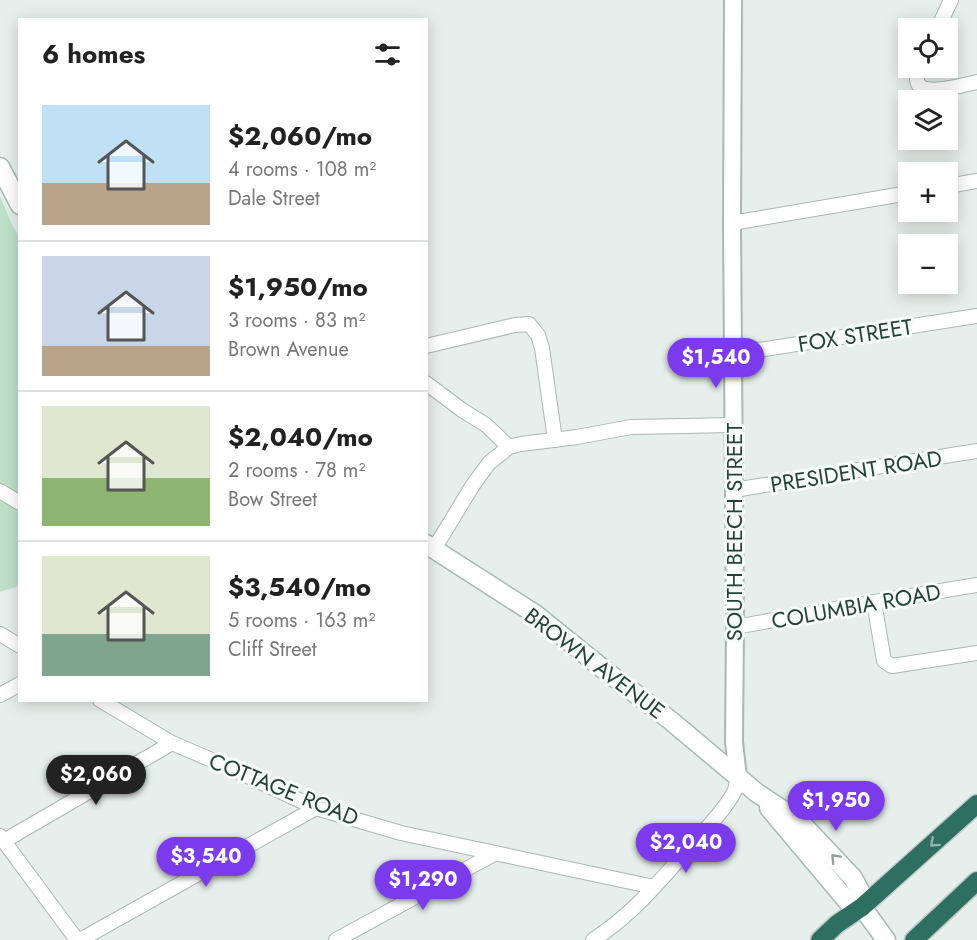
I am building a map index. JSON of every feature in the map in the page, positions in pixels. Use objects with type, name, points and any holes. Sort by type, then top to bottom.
[{"type":"highway","points":[[820,940],[837,924],[862,907],[977,804]]},
{"type":"highway","points":[[914,940],[977,881]]},
{"type":"main road","points":[[0,167],[18,201]]},
{"type":"main road","name":"BROWN AVENUE","points":[[430,546],[535,614],[670,720],[757,793],[804,826],[854,878],[861,893],[862,907],[886,940]]},
{"type":"street","name":"SOUTH BEECH STREET","points":[[733,0],[734,742],[738,777]]},
{"type":"street","points":[[943,18],[951,0]]},
{"type":"street","points":[[918,78],[923,89],[932,91],[977,82]]},
{"type":"street","points":[[958,184],[977,181]]},
{"type":"street","points":[[732,223],[898,195]]},
{"type":"street","name":"FOX STREET","points":[[733,354],[977,316]]},
{"type":"street","points":[[428,346],[515,325],[529,324],[538,335],[542,348],[555,440]]},
{"type":"street","points":[[428,384],[486,425],[509,447]]},
{"type":"street","points":[[430,546],[489,463],[509,447],[631,427],[734,425]]},
{"type":"street","name":"PRESIDENT ROAD","points":[[734,490],[977,451]]},
{"type":"street","points":[[0,491],[18,502]]},
{"type":"street","name":"COLUMBIA ROAD","points":[[735,627],[977,585]]},
{"type":"street","points":[[874,602],[884,661],[892,666],[977,653]]},
{"type":"street","points":[[0,634],[18,645]]},
{"type":"street","points":[[0,695],[18,685]]},
{"type":"street","name":"COTTAGE ROAD","points":[[103,702],[172,743],[316,808],[401,833],[654,888]]},
{"type":"street","points":[[172,743],[2,839],[78,940],[316,808]]},
{"type":"street","points":[[592,940],[612,927],[654,888],[724,805],[735,789],[738,777]]},
{"type":"street","points":[[336,940],[494,854]]},
{"type":"green space","points":[[0,196],[18,234],[18,586],[0,592]]}]
